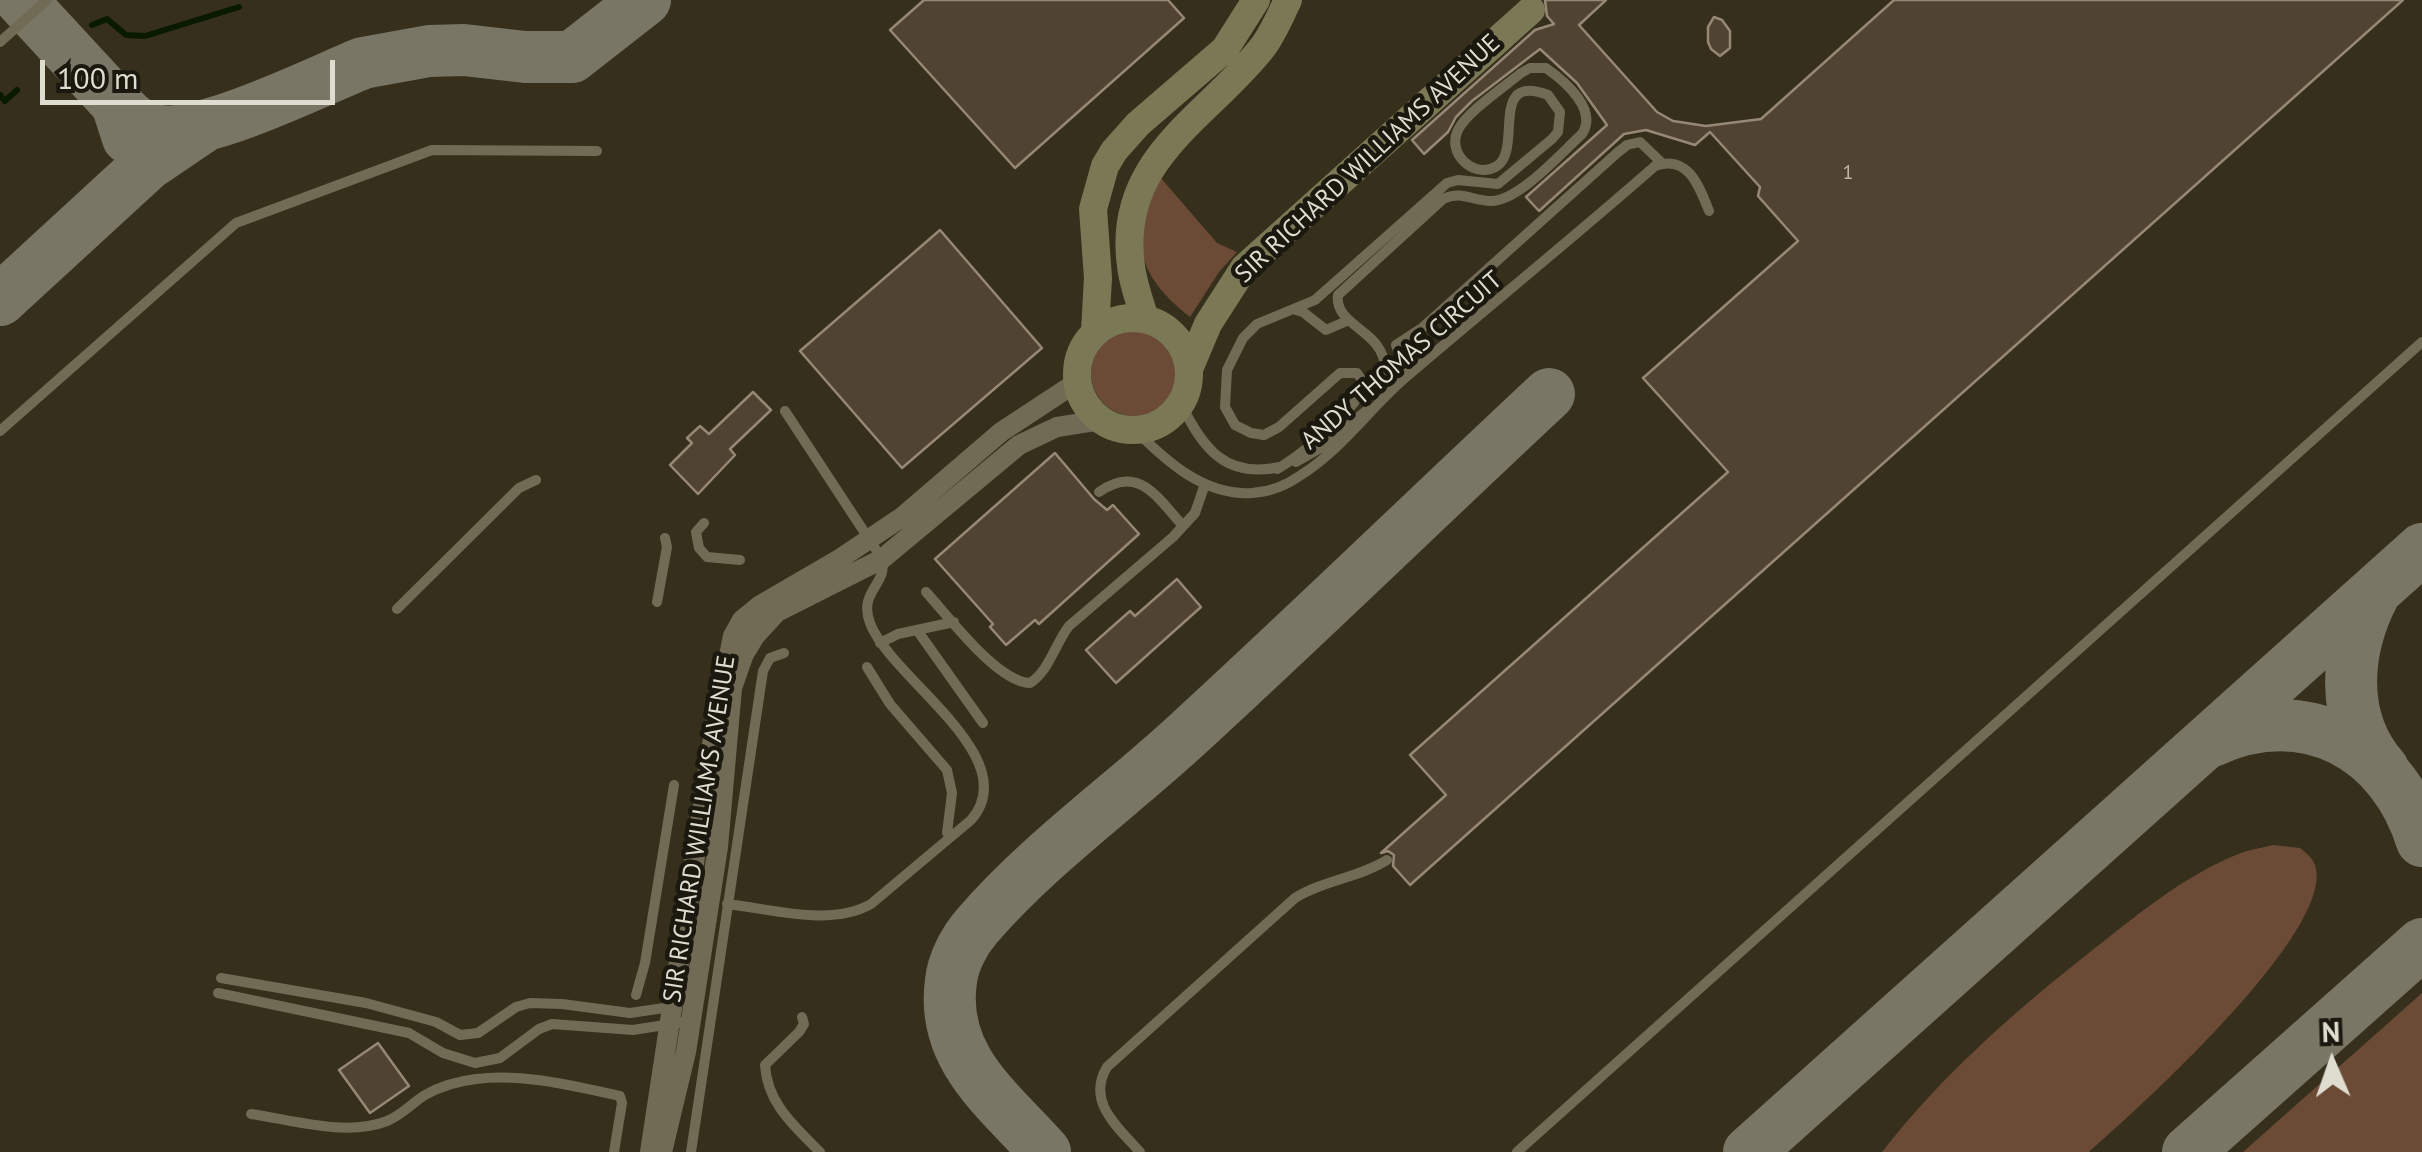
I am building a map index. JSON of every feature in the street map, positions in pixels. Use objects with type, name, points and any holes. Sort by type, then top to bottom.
[{"type":"street","points":[[1095,331],[1098,278],[1093,209],[1105,166],[1138,124],[1225,48],[1256,0]]},
{"type":"street","points":[[1145,319],[1133,279],[1130,251],[1132,222],[1146,179],[1173,136],[1266,44],[1288,0]]},
{"type":"street","name":"SIR RICHARD WILLIAMS AVENUE","points":[[1189,369],[1214,313],[1257,255],[1531,10]]},
{"type":"street","points":[[1145,319],[1162,325],[1175,337],[1185,352],[1188,387],[1168,417],[1135,430],[1117,428],[1101,420],[1081,397],[1077,382],[1081,352],[1095,331],[1114,321],[1145,319]]},
{"type":"street","name":"SIR RICHARD WILLIAMS AVENUE","points":[[650,1152],[716,718],[733,636],[742,620],[759,606],[902,517],[1001,432],[1077,382]]},
{"type":"street","name":"SIR RICHARD WILLIAMS AVENUE","points":[[662,1152],[690,1020],[718,847],[732,688],[736,669],[755,636],[777,612],[882,559],[1018,445],[1057,428],[1101,420]]},
{"type":"lane","points":[[0,42],[47,0]]},
{"type":"lane","points":[[1276,469],[1313,442],[1364,388],[1357,373],[1346,371],[1269,433],[1259,436],[1235,426],[1229,416],[1224,396],[1232,354],[1256,324],[1295,310],[1322,294],[1447,183],[1458,180],[1498,184],[1552,140],[1561,122],[1560,112],[1555,101],[1538,92],[1521,95],[1510,105],[1509,148],[1495,167],[1470,167],[1458,155],[1455,140],[1465,122],[1521,73],[1538,66],[1552,72],[1586,109],[1589,118],[1582,134],[1510,196],[1490,201],[1460,194],[1444,199],[1341,290],[1337,305],[1377,346],[1393,389]]},
{"type":"lane","points":[[1406,377],[1396,345],[1422,328],[1628,145],[1640,142],[1662,163],[1676,162],[1692,175],[1709,212]]},
{"type":"lane","points":[[0,431],[236,223],[432,150],[598,151]]},
{"type":"lane","name":"ANDY THOMAS CIRCUIT","points":[[1135,430],[1172,464],[1205,484],[1251,493],[1282,486],[1316,465],[1406,377],[1662,163]]},
{"type":"lane","points":[[1295,310],[1304,312],[1326,330],[1349,320]]},
{"type":"lane","points":[[1516,1152],[2422,342]]},
{"type":"lane","points":[[1180,404],[1204,446],[1214,455],[1259,471],[1310,456],[1380,401]]},
{"type":"lane","points":[[728,904],[828,915],[856,913],[872,904],[980,809],[983,774],[971,747],[880,643],[868,619],[868,594],[882,576],[882,559],[785,411]]},
{"type":"lane","points":[[1099,492],[1115,481],[1128,479],[1141,484],[1183,526]]},
{"type":"lane","points":[[397,609],[520,488],[536,480]]},
{"type":"lane","points":[[926,592],[998,669],[1012,679],[1030,683],[1041,677],[1056,643],[1069,626],[1196,513],[1205,484]]},
{"type":"lane","points":[[704,523],[696,538],[707,557],[740,560]]},
{"type":"lane","points":[[658,602],[665,538]]},
{"type":"lane","points":[[880,643],[954,622]]},
{"type":"lane","points":[[917,630],[984,722]]},
{"type":"lane","points":[[691,1152],[763,671],[770,658],[784,653]]},
{"type":"lane","points":[[867,667],[890,704],[948,770],[952,793],[947,833]]},
{"type":"lane","points":[[636,995],[645,963],[674,784]]},
{"type":"lane","points":[[1140,1152],[1101,1103],[1100,1079],[1107,1067],[1295,898],[1328,881],[1370,870],[1388,860]]},
{"type":"lane","points":[[220,978],[366,1003],[436,1022],[460,1035],[478,1033],[516,1007],[530,1003],[690,1020]]},
{"type":"lane","points":[[218,993],[409,1033],[442,1054],[475,1063],[500,1058],[552,1024],[566,1022],[633,1030],[670,1016]]},
{"type":"lane","points":[[802,1017],[800,1032],[765,1064],[765,1077],[780,1109],[820,1152]]},
{"type":"lane","points":[[251,1114],[332,1126],[376,1125],[396,1118],[425,1095],[442,1088],[475,1079],[511,1078],[620,1096],[614,1152]]},
{"type":"shaded area","points":[[1160,177],[1217,243],[1237,252],[1190,317],[1158,286],[1143,254],[1144,219]]},
{"type":"shaded area","points":[[1126,330],[1142,330],[1165,342],[1174,356],[1174,390],[1165,404],[1142,416],[1126,416],[1110,409],[1098,397],[1091,381],[1091,365],[1098,349],[1110,337]]},
{"type":"shaded area","points":[[2273,845],[2300,848],[2315,865],[2314,894],[2296,931],[2228,1017],[2148,1099],[2089,1152],[1882,1152],[1980,1046],[2034,997],[2125,925],[2216,864]]},
{"type":"shaded area","points":[[2422,993],[2422,1152],[2243,1152]]},
{"type":"building","points":[[924,0],[1168,0],[1184,18],[1015,168],[890,30]]},
{"type":"building","points":[[1545,0],[1606,0],[1579,25],[1657,112],[1673,121],[1706,126],[1761,119],[1894,0],[2403,0],[1410,885],[1393,866],[1394,855],[1388,851],[1381,853],[1446,795],[1410,755],[1728,472],[1643,378],[1798,241],[1758,196],[1760,187],[1710,132],[1695,145],[1646,130],[1624,134],[1539,211],[1526,197],[1607,125],[1577,83],[1540,49],[1472,101],[1448,132],[1424,154],[1412,140],[1535,30],[1554,24],[1547,16]]},
{"type":"building","points":[[1714,17],[1722,20],[1730,31],[1730,48],[1720,56],[1708,42],[1708,27]]},
{"type":"building","points":[[940,230],[1042,348],[902,468],[800,351]]},
{"type":"building","points":[[753,392],[771,410],[730,449],[735,455],[698,494],[670,465],[692,443],[687,438],[700,426],[709,434]]},
{"type":"building","points":[[1055,453],[1094,499],[1107,510],[1113,505],[1139,534],[1039,624],[1035,620],[1006,645],[990,627],[993,624],[935,559]]},
{"type":"building","points":[[1177,579],[1201,607],[1116,683],[1086,650],[1130,611],[1135,616]]},
{"type":"building","points":[[378,1043],[409,1086],[370,1113],[339,1070]]},
{"type":"waterway","points":[[92,25],[107,19],[126,35],[145,36],[239,7]]},
{"type":"waterway","points":[[0,95],[5,101],[17,90]]},
{"type":"taxiway","points":[[21,0],[117,104],[128,138]]},
{"type":"taxiway","points":[[117,104],[144,126],[175,131],[228,118],[363,63],[429,51],[572,57],[645,0]]},
{"type":"taxiway","points":[[0,300],[147,165],[203,127]]},
{"type":"taxiway","points":[[1045,1152],[977,1076],[955,1033],[950,1008],[951,981],[968,938],[1027,874],[1190,732],[1549,394]]},
{"type":"taxiway","points":[[1749,1152],[2422,549]]},
{"type":"taxiway","points":[[2374,594],[2357,638],[2351,684],[2359,728],[2383,769]]},
{"type":"taxiway","points":[[2212,741],[2247,729],[2280,725],[2312,729],[2341,740],[2368,757],[2390,780],[2409,808],[2422,841]]},
{"type":"taxiway","points":[[2188,1152],[2422,944]]}]
